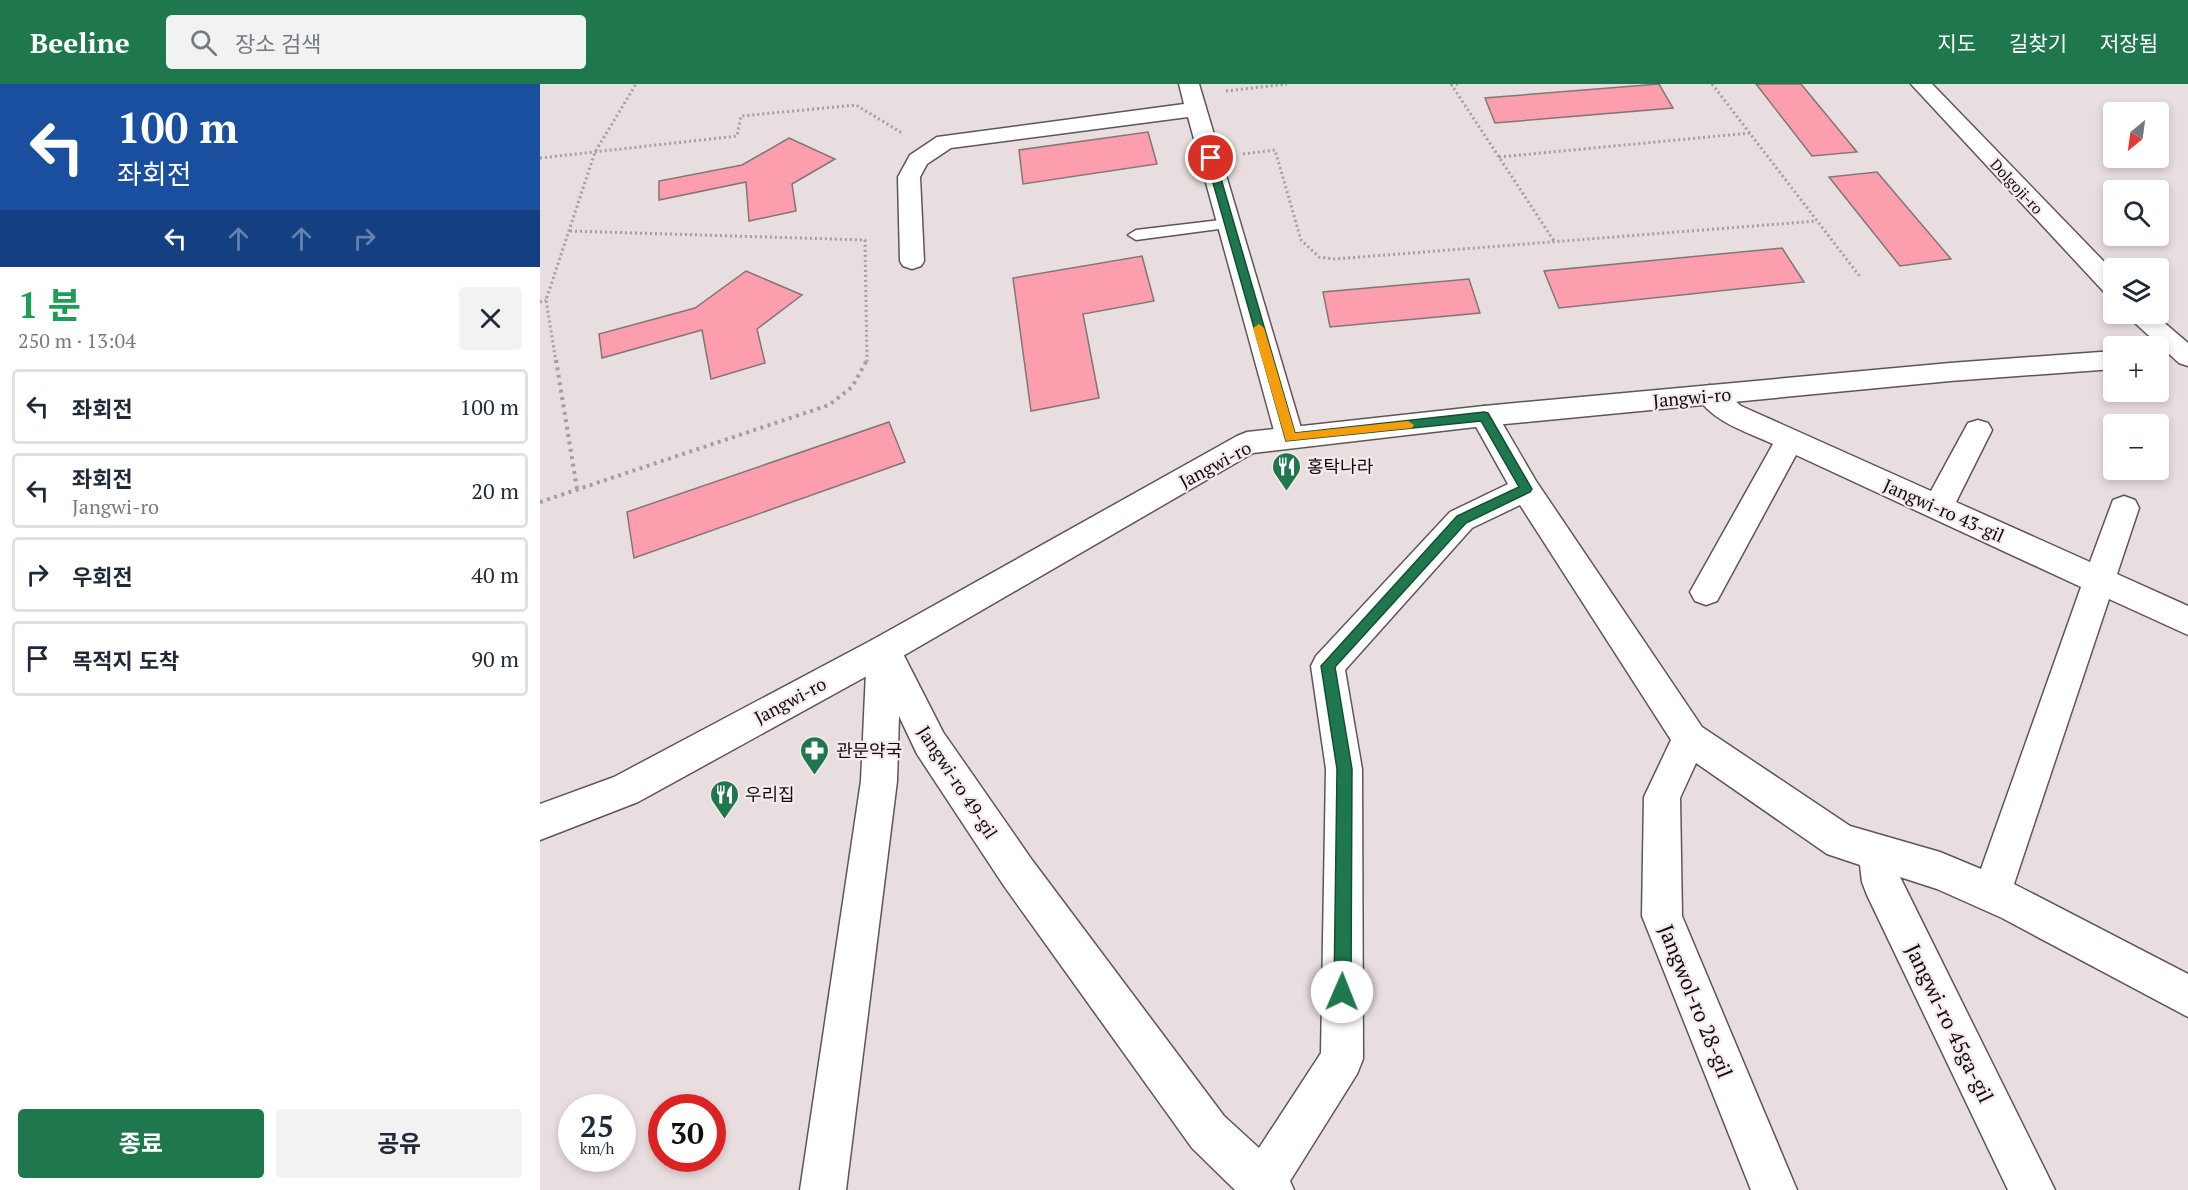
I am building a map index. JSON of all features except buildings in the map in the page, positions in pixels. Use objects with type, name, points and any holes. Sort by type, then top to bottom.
[{"type":"street","name":"Dolgoji-ro","points":[[1921,84],[2103,275]]},
{"type":"street","points":[[912,261],[909,177],[914,165],[931,150],[945,142],[1193,96],[1290,438]]},
{"type":"street","points":[[2148,324],[2180,355]]},
{"type":"street","name":"Jangwi-ro","points":[[540,822],[625,790],[884,650],[1247,443],[1484,416],[2103,361]]},
{"type":"street","name":"Jangwi-ro 43-gil","points":[[1710,395],[1731,413],[2188,621]]},
{"type":"street","points":[[1484,416],[1526,489],[1690,738],[1840,842],[1940,871],[1992,893],[2188,996]]},
{"type":"street","points":[[1938,507],[1978,430]]},
{"type":"street","points":[[1706,592],[1790,440]]},
{"type":"street","points":[[1264,1187],[1342,1059],[1344,769],[1328,666],[1461,520],[1526,489]]},
{"type":"street","points":[[1992,893],[2124,508]]},
{"type":"street","points":[[823,1190],[879,781],[884,650]]},
{"type":"street","name":"Jangwi-ro 49-gil","points":[[884,650],[930,743],[1018,873],[1208,1132],[1264,1187]]},
{"type":"street","name":"Jangwol-ro 28-gil","points":[[1690,738],[1662,797],[1662,916],[1773,1190]]},
{"type":"street","name":"Jangwi-ro 45ga-gil","points":[[1877,852],[1881,882],[2032,1190]]},
{"type":"lane","points":[[1136,235],[1229,224]]},
{"type":"path","points":[[577,489],[546,300],[595,152],[636,84]]},
{"type":"path","points":[[1193,96],[1253,86],[1287,84]]},
{"type":"path","points":[[1451,84],[1458,84]]},
{"type":"path","points":[[1451,84],[1554,242]]},
{"type":"path","points":[[1712,84],[1862,278]]},
{"type":"path","points":[[540,158],[737,136],[741,116],[856,105],[931,150]]},
{"type":"path","points":[[1499,157],[1750,133]]},
{"type":"path","points":[[1275,150],[1301,240],[1319,257],[1335,259],[1817,221]]},
{"type":"path","points":[[540,502],[829,405],[846,395],[859,381],[867,363],[865,240],[570,231]]},
{"type":"path","points":[[540,302],[546,300]]},
{"type":"slow traffic","points":[[1259,328],[1290,438],[1408,425]]},
{"type":"place","name":"홍탁나라","points":[[1286,492]]},
{"type":"place","name":"관문약국","points":[[815,776]]},
{"type":"place","name":"우리집","points":[[724,820]]},
{"type":"route","points":[[1211,158],[1290,438],[1484,416],[1526,489],[1461,520],[1328,666],[1344,769],[1342,992]]}]
